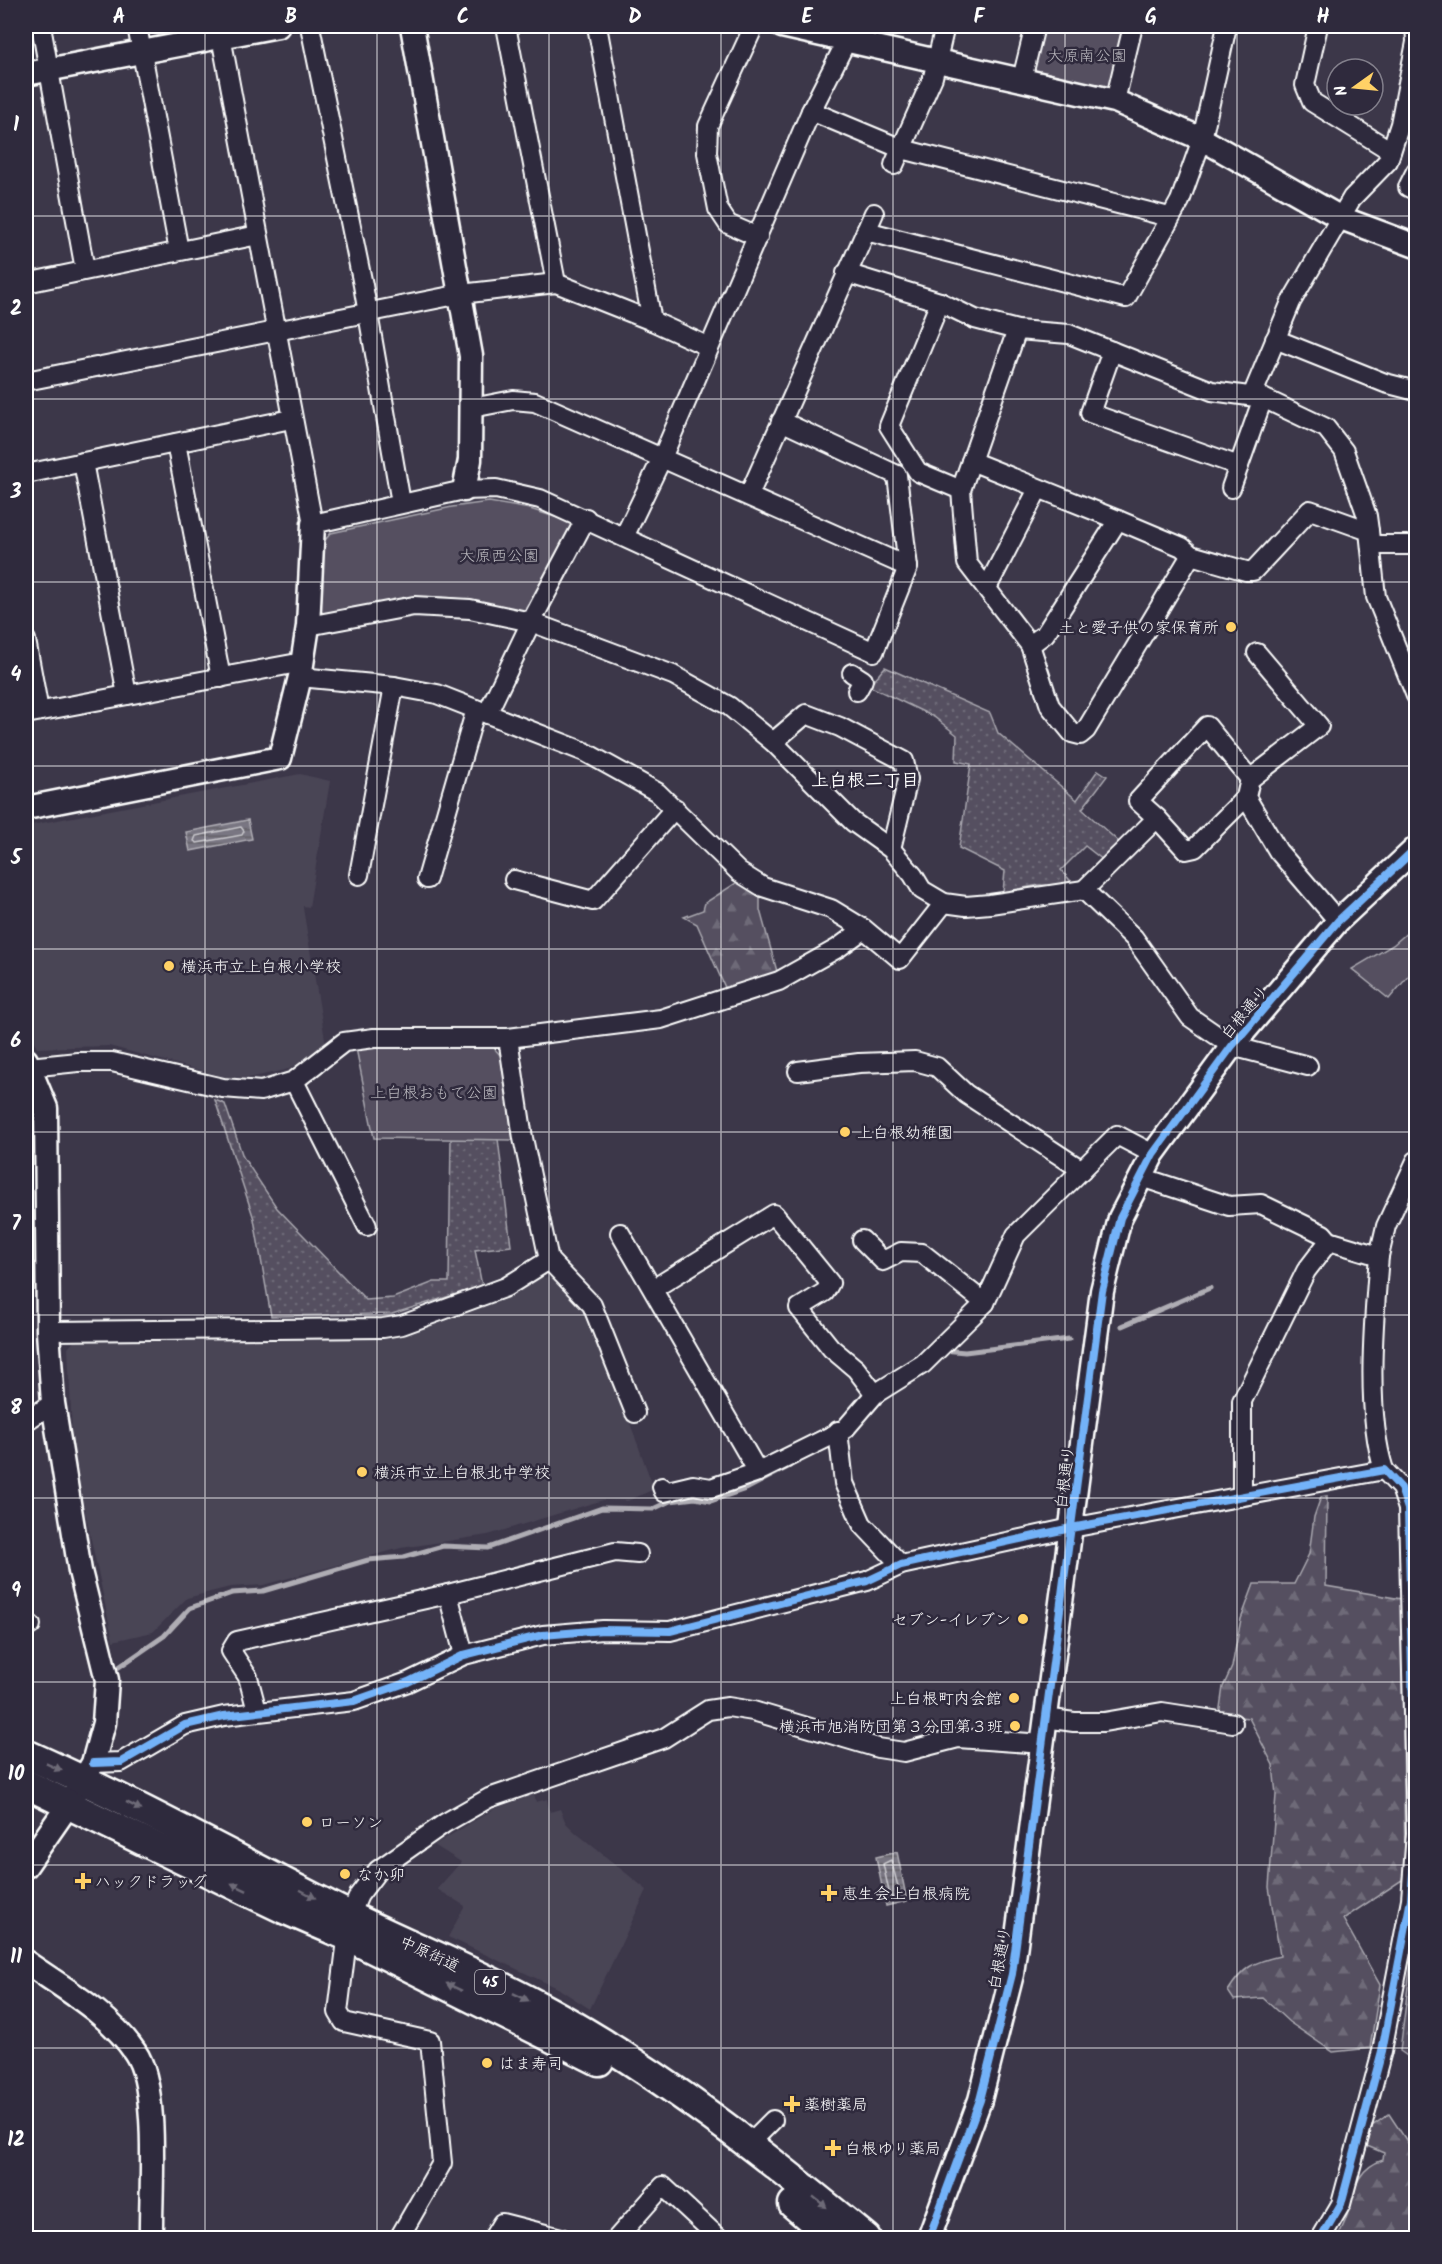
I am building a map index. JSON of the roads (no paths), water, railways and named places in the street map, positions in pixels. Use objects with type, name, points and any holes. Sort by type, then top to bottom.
[{"type":"main road","name":"中原街道","points":[[26,1754],[87,1771],[349,1926],[605,2064],[682,2113],[833,2238]]},
{"type":"main road","name":"中原街道","points":[[26,1784],[284,1909],[349,1926],[547,2010],[614,2049],[711,2114],[866,2238]]},
{"type":"street","points":[[41,26],[85,270]]},
{"type":"street","points":[[137,26],[178,251]]},
{"type":"street","points":[[26,74],[142,51],[220,31],[278,26]]},
{"type":"street","points":[[310,26],[401,503]]},
{"type":"street","points":[[412,26],[471,356],[470,460],[464,490]]},
{"type":"street","points":[[506,26],[556,283]]},
{"type":"street","points":[[597,26],[652,321]]},
{"type":"street","points":[[754,26],[708,126],[707,153],[718,209],[728,224],[758,237]]},
{"type":"street","points":[[782,26],[849,33],[937,60],[1115,101],[1202,139],[1341,218],[1416,246]]},
{"type":"street","points":[[898,157],[933,77],[945,26]]},
{"type":"street","points":[[1022,79],[1035,26]]},
{"type":"street","points":[[1115,101],[1133,26]]},
{"type":"street","points":[[866,231],[1126,298],[1169,217],[1180,201],[1202,139],[1227,26]]},
{"type":"street","points":[[1318,26],[1305,85],[1307,94],[1312,102],[1391,151]]},
{"type":"street","points":[[1231,488],[1275,339],[1292,302],[1335,233],[1352,198],[1388,161],[1410,85],[1416,41],[1415,26]]},
{"type":"street","points":[[26,808],[280,758],[301,669],[308,626],[313,524],[291,419],[220,31]]},
{"type":"street","points":[[624,537],[662,458],[811,111],[849,33]]},
{"type":"street","points":[[811,111],[898,157],[1169,217]]},
{"type":"street","points":[[1416,171],[1408,187],[1416,191]]},
{"type":"street","points":[[749,495],[874,213]]},
{"type":"street","points":[[26,283],[258,235]]},
{"type":"street","points":[[846,273],[940,302],[975,320],[1017,330],[1069,334],[1212,391],[1258,397],[1326,428],[1344,451],[1367,516],[1376,597],[1416,696]]},
{"type":"street","points":[[26,381],[461,294],[556,283],[710,347]]},
{"type":"street","points":[[940,302],[889,426],[918,472],[961,490]]},
{"type":"street","points":[[1017,330],[961,490],[967,563],[1030,645],[1050,706],[1072,733],[1080,735],[1086,730],[1191,555]]},
{"type":"street","points":[[1275,339],[1385,383],[1416,391]]},
{"type":"street","points":[[1112,351],[1090,413],[1239,466]]},
{"type":"street","points":[[472,408],[513,400],[535,402],[908,567]]},
{"type":"street","points":[[26,474],[291,419]]},
{"type":"street","points":[[313,524],[464,490],[496,489],[540,499],[624,537],[782,620],[874,652],[908,567],[897,475],[782,422]]},
{"type":"street","points":[[176,443],[221,678]]},
{"type":"street","points":[[83,462],[127,695]]},
{"type":"street","points":[[970,462],[1118,520],[1182,547],[1191,555],[1253,571],[1310,510],[1370,538],[1416,546]]},
{"type":"street","points":[[987,588],[1038,489]]},
{"type":"street","points":[[427,879],[482,712],[586,518]]},
{"type":"street","points":[[1030,645],[1045,634],[1118,520]]},
{"type":"street","points":[[308,626],[414,606],[470,609],[531,622],[673,675],[729,706],[773,742],[853,822],[891,849],[913,874],[922,890],[944,903],[966,906],[990,904],[1084,890],[1157,818]]},
{"type":"street","points":[[26,640],[32,713],[221,678],[301,669],[437,694],[585,752],[657,792],[739,872],[763,886],[831,909],[864,929],[900,959],[944,903]]},
{"type":"street","points":[[1257,653],[1319,726],[1248,788],[1195,848],[1186,850],[1138,801],[1207,726],[1248,788],[1278,851],[1338,921]]},
{"type":"street","points":[[852,673],[863,680],[857,691]]},
{"type":"street","points":[[360,875],[394,686]]},
{"type":"street","points":[[773,742],[806,714],[843,721],[904,761],[908,779],[891,849]]},
{"type":"street","points":[[514,880],[593,901],[675,808]]},
{"type":"street","name":"白根通り","points":[[929,2238],[980,2100],[1012,1974],[1102,1291],[1120,1218],[1153,1154],[1232,1046],[1338,921],[1416,848]]},
{"type":"street","points":[[1084,890],[1134,938],[1190,1017],[1232,1046],[1308,1066]]},
{"type":"street","points":[[26,1864],[69,1804],[87,1771],[104,1723],[107,1680],[80,1571],[53,1403],[48,1331],[46,1108],[29,1071],[78,1062],[112,1062],[223,1088],[261,1091],[294,1081],[344,1042],[374,1038],[508,1038],[661,1019],[779,981],[838,948],[864,929]]},
{"type":"street","points":[[508,1038],[523,1138],[549,1260],[592,1305],[635,1413]]},
{"type":"street","points":[[798,1071],[859,1063],[903,1061],[915,1061],[937,1067],[966,1094],[1082,1170]]},
{"type":"street","points":[[294,1081],[367,1226]]},
{"type":"street","points":[[662,1486],[664,1492],[693,1485],[711,1488],[758,1473],[845,1429],[875,1394],[923,1364],[985,1303],[1016,1235],[1117,1135],[1153,1154]]},
{"type":"street","points":[[1321,2238],[1341,2204],[1382,2051],[1414,1898],[1416,1833],[1408,1487],[1384,1470],[1376,1446],[1373,1336],[1378,1256],[1386,1226],[1416,1161]]},
{"type":"street","points":[[1141,1177],[1229,1206],[1262,1204],[1323,1234],[1329,1241],[1378,1256]]},
{"type":"street","points":[[653,1289],[774,1214],[830,1283],[825,1292],[799,1308],[831,1348],[856,1368],[875,1394]]},
{"type":"street","points":[[620,1233],[758,1473]]},
{"type":"street","points":[[862,1240],[883,1261],[901,1252],[922,1253],[985,1303]]},
{"type":"street","points":[[1242,1496],[1242,1401],[1306,1271],[1329,1241]]},
{"type":"street","points":[[48,1331],[383,1328],[402,1325],[506,1287],[549,1260]]},
{"type":"street","points":[[26,1421],[53,1403]]},
{"type":"street","points":[[838,1431],[844,1483],[862,1524],[901,1566]]},
{"type":"street","points":[[87,1771],[121,1762],[185,1725],[257,1711],[354,1701],[408,1682],[464,1655],[543,1635],[603,1630],[670,1631],[867,1581],[901,1566],[1071,1528],[1384,1470]]},
{"type":"street","points":[[257,1711],[248,1677],[231,1651],[237,1641],[448,1594],[615,1552],[638,1554]]},
{"type":"street","points":[[448,1594],[464,1655]]},
{"type":"street","points":[[399,2238],[442,2163],[430,2041],[344,2022],[338,2012],[349,1926],[359,1895],[378,1870],[462,1813],[489,1798],[664,1738],[708,1710],[728,1707],[753,1711],[878,1748],[904,1752],[958,1738],[1043,1744]]},
{"type":"street","points":[[1045,1718],[1074,1722],[1104,1722],[1162,1712],[1233,1723]]},
{"type":"street","points":[[26,1962],[110,2024],[137,2054],[148,2084],[151,2238]]},
{"type":"street","points":[[749,2144],[773,2120]]},
{"type":"street","points":[[617,2238],[663,2186],[718,2238]]},
{"type":"street","points":[[493,2238],[502,2223],[561,2238]]},
{"type":"water","points":[[248,820],[252,839],[190,851],[186,832]]},
{"type":"water","points":[[897,1852],[907,1901],[886,1906],[876,1857]]},
{"type":"waterway","points":[[1122,1326],[1210,1288]]},
{"type":"waterway","points":[[943,1350],[965,1352],[1069,1339]]},
{"type":"waterway","points":[[119,1667],[164,1636],[190,1608],[232,1593],[263,1591],[368,1560],[404,1557],[443,1546],[488,1548],[602,1508],[653,1509],[670,1501],[695,1498],[711,1501],[746,1489],[790,1466]]},
{"type":"place","name":"土と愛子供の家保育所","points":[[1231,627]]},
{"type":"place","name":"横浜市立上白根小学校","points":[[169,966]]},
{"type":"place","name":"上白根幼稚園","points":[[845,1132]]},
{"type":"place","name":"横浜市立上白根北中学校","points":[[362,1472]]},
{"type":"place","name":"セブン-イレブン","points":[[1023,1619]]},
{"type":"place","name":"上白根町内会館","points":[[1014,1698]]},
{"type":"place","name":"横浜市旭消防団第３分団第３班","points":[[1015,1726]]},
{"type":"place","name":"ローソン","points":[[307,1822]]},
{"type":"place","name":"なか卯","points":[[345,1874]]},
{"type":"place","name":"ハックドラッグ","points":[[83,1881]]},
{"type":"place","name":"恵生会上白根病院","points":[[829,1893]]},
{"type":"place","name":"はま寿司","points":[[487,2063]]},
{"type":"place","name":"薬樹薬局","points":[[792,2104]]},
{"type":"place","name":"白根ゆり薬局","points":[[833,2148]]},
{"type":"district","name":"上白根二丁目","points":[[865,780]]},
{"type":"park label","name":"大原南公園","points":[[1087,55]]},
{"type":"park label","name":"大原西公園","points":[[499,555]]},
{"type":"park label","name":"上白根おもて公園","points":[[434,1092]]}]
